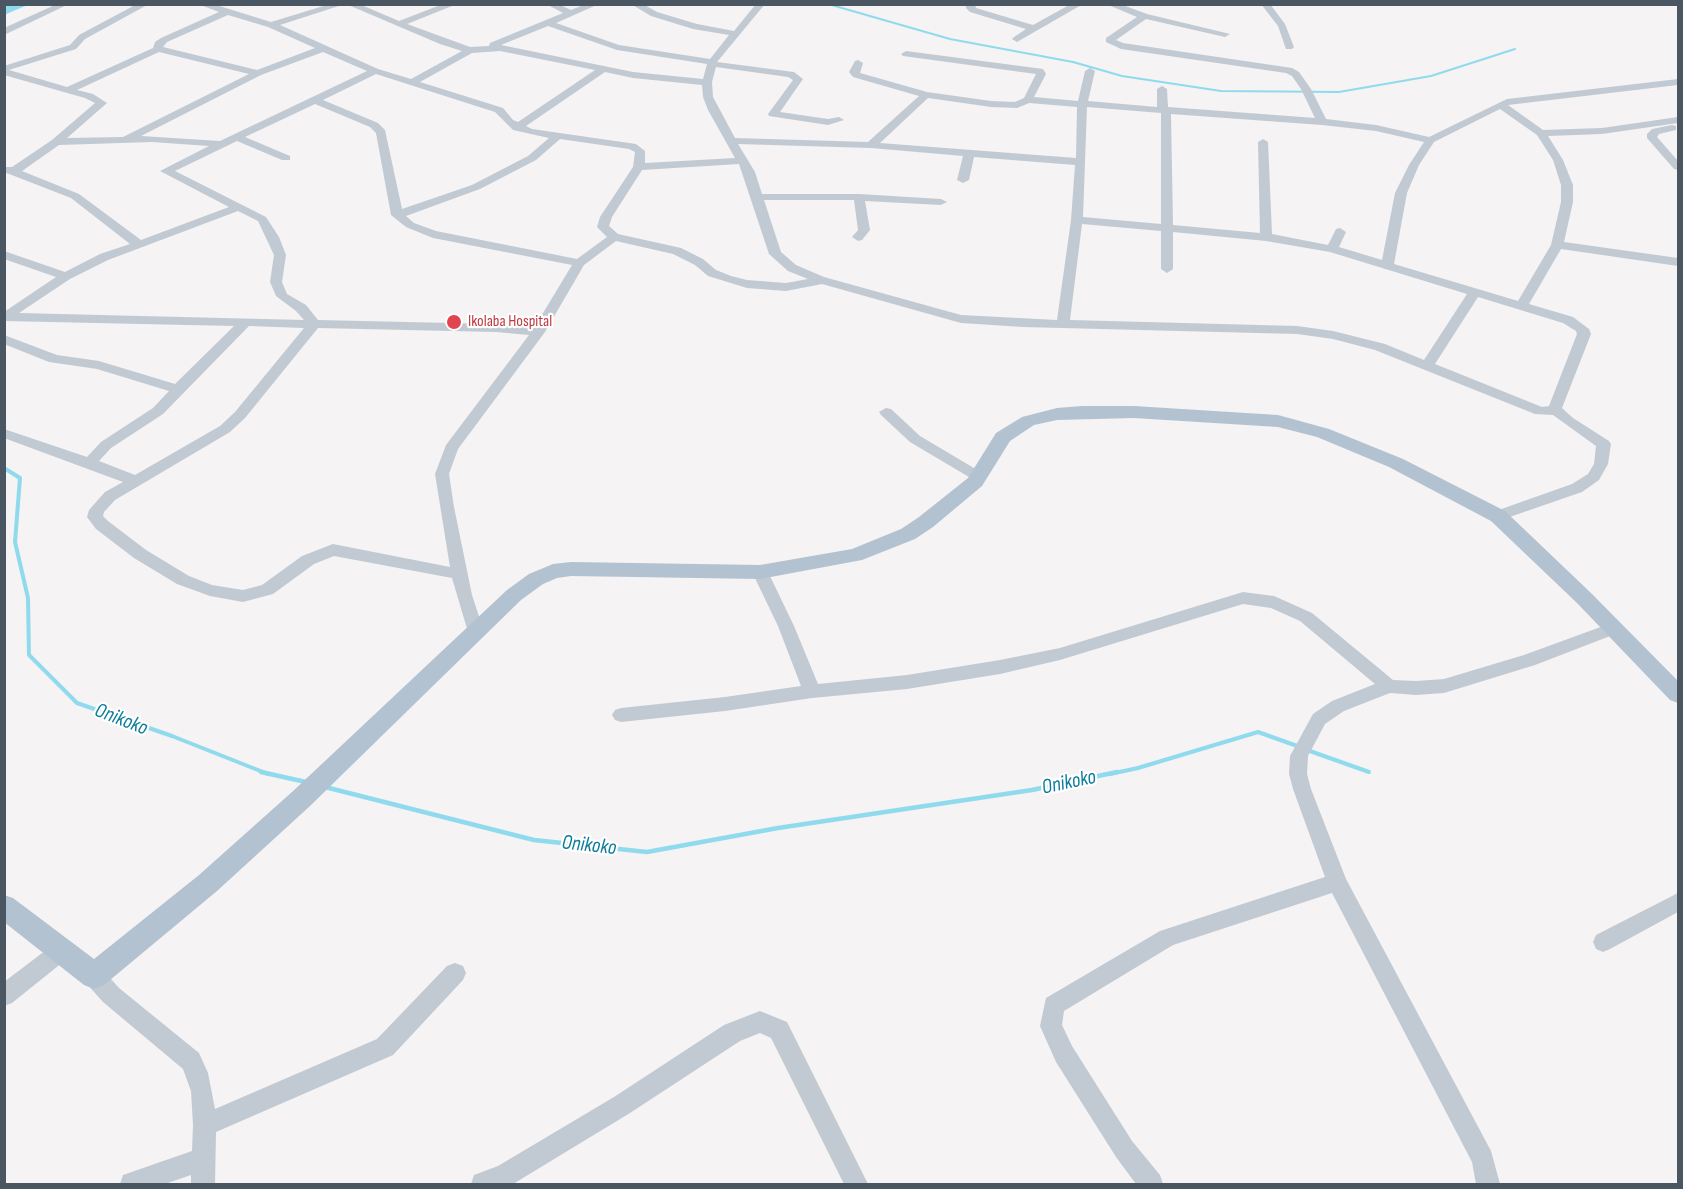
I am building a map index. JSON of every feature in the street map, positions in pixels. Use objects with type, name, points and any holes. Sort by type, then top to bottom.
[{"type":"main road","points":[[4,906],[94,976],[199,890],[301,799],[514,595],[536,579],[553,571],[570,569],[760,572],[833,561],[878,547],[908,534],[926,522],[979,477],[1003,437],[1028,421],[1043,417],[1109,411],[1248,417],[1288,423],[1323,433],[1396,463],[1498,516],[1584,598],[1678,694]]},
{"type":"street","points":[[4,32],[64,4]]},
{"type":"street","points":[[4,70],[73,47],[82,38],[145,4]]},
{"type":"street","points":[[202,4],[271,25],[375,71],[499,110],[518,128],[530,132],[632,146],[640,151],[639,167],[606,217],[603,227],[614,237],[677,251],[699,262],[712,273],[747,284],[786,287],[822,280]]},
{"type":"street","points":[[271,25],[341,4]]},
{"type":"street","points":[[350,4],[470,50]]},
{"type":"street","points":[[550,4],[572,14]]},
{"type":"street","points":[[411,83],[470,50],[487,47],[595,4]]},
{"type":"street","points":[[635,4],[654,14],[696,27],[737,34]]},
{"type":"street","points":[[761,4],[712,63],[707,82],[713,110],[742,161],[758,197],[764,227],[775,254],[792,268],[822,280],[935,314],[961,319],[1305,331],[1333,335],[1380,347],[1540,411],[1556,410]]},
{"type":"street","points":[[971,4],[970,8],[973,10],[1033,28]]},
{"type":"street","points":[[1017,39],[1079,4]]},
{"type":"street","points":[[1110,4],[1144,16],[1225,34]]},
{"type":"street","points":[[1265,4],[1282,26],[1289,47]]},
{"type":"street","points":[[399,24],[451,5]]},
{"type":"street","points":[[158,49],[158,44],[164,40],[227,12]]},
{"type":"street","points":[[1144,16],[1109,40],[1121,46],[1285,69],[1296,74],[1322,122]]},
{"type":"street","points":[[548,23],[617,47],[791,74],[798,79],[772,114],[828,122],[839,120]]},
{"type":"street","points":[[487,47],[526,52],[658,78],[707,82]]},
{"type":"street","points":[[68,90],[158,49],[258,73]]},
{"type":"street","points":[[127,139],[258,73],[322,49]]},
{"type":"street","points":[[906,54],[1040,71],[1041,74],[1028,100]]},
{"type":"street","points":[[858,63],[854,72],[856,75],[926,95],[991,104],[1017,105],[1028,100],[1322,122],[1376,128],[1430,140]]},
{"type":"street","points":[[518,128],[603,69]]},
{"type":"street","points":[[4,70],[96,99],[102,104],[56,142],[10,169]]},
{"type":"street","points":[[314,324],[301,309],[282,296],[276,282],[280,255],[262,219],[166,171],[375,71]]},
{"type":"street","points":[[1063,324],[1077,220],[1082,104],[1090,71]]},
{"type":"street","points":[[10,85],[26,78]]},
{"type":"street","points":[[1387,266],[1401,193],[1414,165],[1430,140],[1512,101],[1678,82]]},
{"type":"street","points":[[1162,89],[1167,268]]},
{"type":"street","points":[[871,145],[926,95]]},
{"type":"street","points":[[315,100],[361,118],[381,132],[397,215],[410,225],[433,234],[579,263]]},
{"type":"street","points":[[1502,105],[1541,133],[1558,160],[1567,185],[1567,202],[1557,245],[1522,306]]},
{"type":"street","points":[[1541,133],[1586,133],[1678,120]]},
{"type":"street","points":[[1678,127],[1656,131],[1652,134],[1657,146],[1678,167]]},
{"type":"street","points":[[397,215],[476,188],[532,158],[558,136]]},
{"type":"street","points":[[236,137],[286,158]]},
{"type":"street","points":[[56,142],[127,139],[219,144]]},
{"type":"street","points":[[731,141],[871,145],[1081,162]]},
{"type":"street","points":[[1263,142],[1266,237]]},
{"type":"street","points":[[963,180],[969,154]]},
{"type":"street","points":[[639,167],[742,161]]},
{"type":"street","points":[[10,169],[75,196],[140,245]]},
{"type":"street","points":[[758,197],[859,197],[941,202]]},
{"type":"street","points":[[858,237],[864,230],[859,197]]},
{"type":"street","points":[[238,207],[104,257],[66,276],[4,317],[371,327],[496,327],[538,332]]},
{"type":"street","points":[[1077,220],[1266,237],[1332,249],[1575,324],[1584,334],[1556,410]]},
{"type":"street","points":[[1332,249],[1340,232]]},
{"type":"street","points":[[476,632],[451,540],[442,474],[451,448],[538,332],[579,263],[614,237]]},
{"type":"street","points":[[1557,245],[1675,262],[1678,273]]},
{"type":"street","points":[[4,255],[66,276]]},
{"type":"street","points":[[1427,366],[1474,293]]},
{"type":"street","points":[[89,463],[106,445],[158,411],[246,322]]},
{"type":"street","points":[[314,324],[240,415],[225,429],[110,496],[97,510],[95,516],[102,525],[140,554],[183,580],[210,590],[243,596],[256,595],[267,590],[308,560],[333,550],[459,574]]},
{"type":"street","points":[[4,339],[54,359],[99,366],[178,389]]},
{"type":"street","points":[[1498,516],[1576,488],[1594,477],[1600,464],[1604,444],[1568,421],[1556,410]]},
{"type":"street","points":[[886,412],[915,439],[979,477]]},
{"type":"street","points":[[4,433],[136,481]]},
{"type":"street","points":[[760,572],[786,626],[812,691]]},
{"type":"street","points":[[621,716],[812,691],[907,682],[1050,656],[1243,598],[1274,602],[1306,617],[1389,686]]},
{"type":"street","points":[[1488,1185],[1483,1160],[1337,882],[1302,789],[1298,774],[1299,756],[1319,719],[1338,706],[1389,686],[1416,688],[1444,686],[1529,660],[1612,629]]},
{"type":"street","points":[[1151,1185],[1124,1149],[1064,1054],[1051,1026],[1054,1005],[1167,938],[1337,882]]},
{"type":"street","points":[[1603,942],[1678,902]]},
{"type":"street","points":[[4,996],[61,951]]},
{"type":"street","points":[[205,1125],[385,1047],[455,973]]},
{"type":"street","points":[[94,976],[111,995],[190,1061],[202,1091],[205,1125],[203,1185]]},
{"type":"street","points":[[483,1185],[505,1176],[612,1111],[732,1033],[760,1022],[779,1030],[856,1185]]},
{"type":"street","points":[[132,1185],[204,1159]]},
{"type":"waterway","points":[[4,11],[24,4]]},
{"type":"waterway","points":[[828,4],[950,39],[1073,62],[1122,76],[1221,91],[1339,92],[1431,76],[1515,49]]},
{"type":"waterway","name":"Onikoko","points":[[4,468],[20,478],[15,542],[28,598],[29,655],[77,703],[172,736],[265,773]]},
{"type":"waterway","name":"Onikoko","points":[[1110,774],[1138,768],[1258,732],[1300,747]]},
{"type":"waterway","name":"Onikoko","points":[[1307,750],[1369,772]]},
{"type":"waterway","name":"Onikoko","points":[[261,772],[265,773]]},
{"type":"waterway","name":"Onikoko","points":[[325,787],[534,840],[647,852],[778,828],[1032,790],[1117,772]]},
{"type":"waterway","name":"Onikoko","points":[[265,773],[306,782]]},
{"type":"place","name":"Ikolaba Hospital","points":[[454,322]]}]
